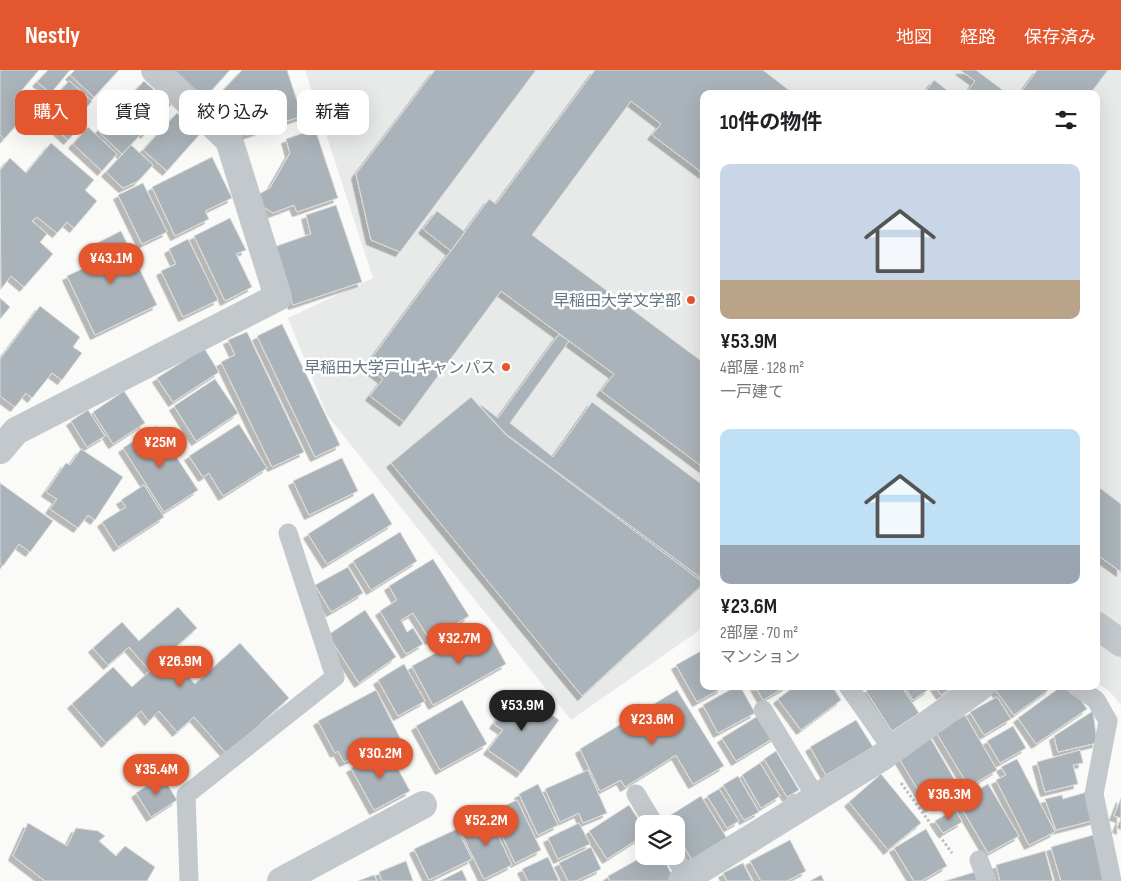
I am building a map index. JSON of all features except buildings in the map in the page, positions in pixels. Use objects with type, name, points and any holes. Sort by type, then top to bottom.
[{"type":"street","points":[[5,433],[278,297],[229,140],[155,70]]},
{"type":"street","points":[[1100,628],[1121,643]]},
{"type":"street","points":[[681,871],[816,797],[887,753],[975,690]]},
{"type":"street","points":[[282,881],[423,806]]},
{"type":"lane","points":[[189,881],[186,795],[335,677],[288,533]]},
{"type":"lane","points":[[850,690],[887,753]]},
{"type":"lane","points":[[1082,690],[1096,700],[1108,721],[1094,794],[1112,881]]},
{"type":"lane","points":[[763,710],[816,797]]},
{"type":"lane","points":[[636,794],[649,815]]},
{"type":"lane","points":[[979,860],[987,881]]},
{"type":"path","points":[[887,753],[952,853],[979,860]]},
{"type":"shaded area","name":"早稲田大学戸山キャンパス","points":[[305,70],[1121,70],[1121,705],[1110,692],[1100,685],[1100,90],[700,90],[700,630],[571,720],[327,415],[288,318],[373,278],[326,135],[369,135],[369,90],[312,90]]},
{"type":"place","name":"早稲田大学文学部","points":[[691,300]]},
{"type":"place","name":"早稲田大学戸山キャンパス","points":[[506,367]]}]
